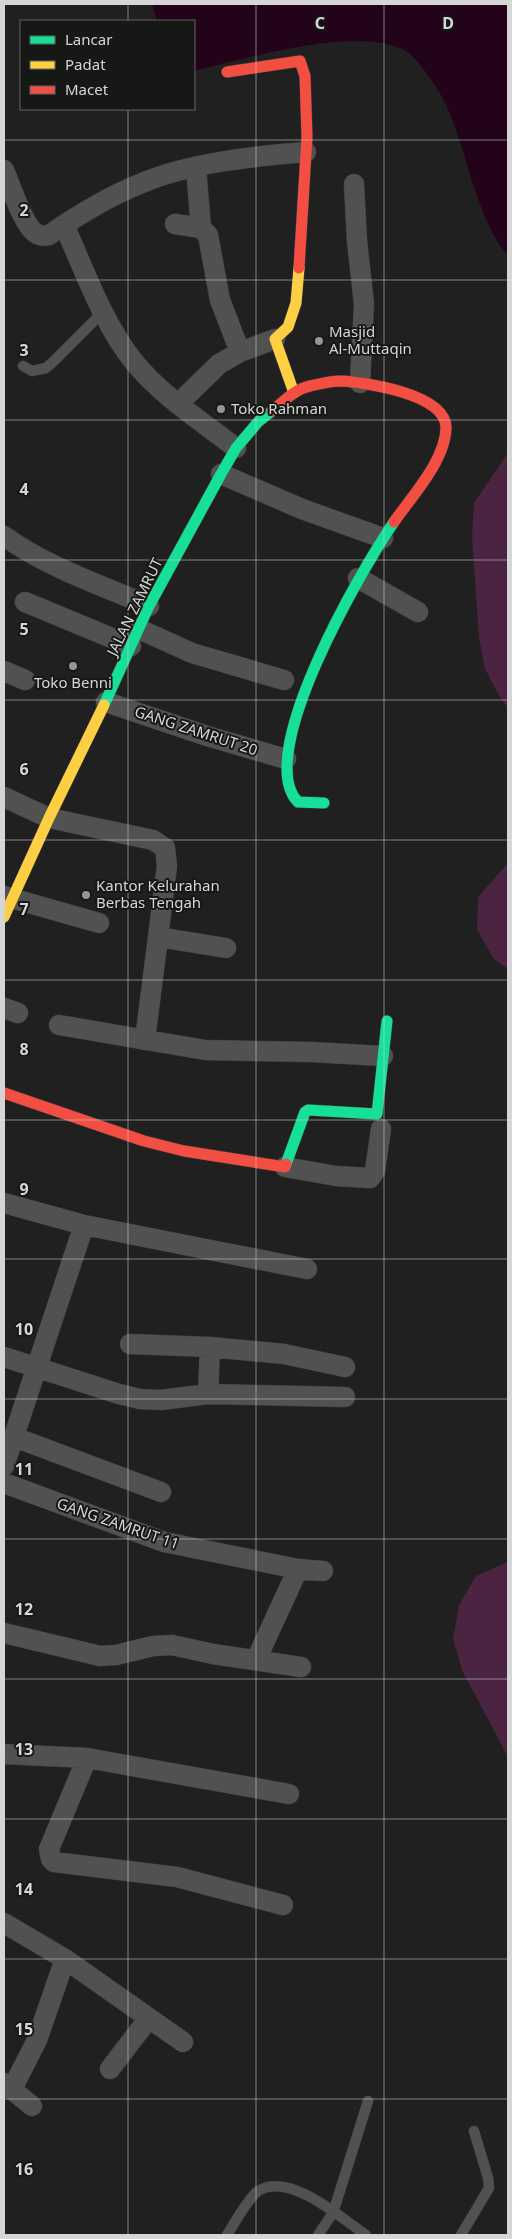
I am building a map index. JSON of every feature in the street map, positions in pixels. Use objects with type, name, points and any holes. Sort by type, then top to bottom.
[{"type":"street","points":[[178,404],[208,373],[240,352],[275,339],[288,327],[296,303],[309,110],[304,69],[300,61],[292,61],[227,72]]},
{"type":"street","points":[[4,170],[29,227],[38,235],[49,235],[116,194],[143,182],[196,168],[264,156],[306,152]]},
{"type":"street","points":[[196,168],[201,228]]},
{"type":"street","points":[[354,184],[357,241],[364,304],[360,383]]},
{"type":"street","points":[[175,224],[201,228],[210,240],[220,300],[240,352]]},
{"type":"street","points":[[64,225],[103,312],[134,361],[178,404],[236,448]]},
{"type":"street","points":[[275,339],[294,393]]},
{"type":"street","name":"JALAN ZAMRUT","points":[[7,904],[106,702],[149,606],[236,448],[258,422],[294,393],[308,386],[339,380],[360,383],[417,397],[431,404],[441,414],[446,424],[445,442],[440,456],[383,538],[358,578],[319,655],[300,708],[286,759]]},
{"type":"street","points":[[221,474],[302,509],[383,538]]},
{"type":"street","points":[[4,536],[28,552],[149,606]]},
{"type":"street","points":[[358,578],[418,612]]},
{"type":"street","points":[[25,602],[135,638],[284,680]]},
{"type":"street","points":[[4,671],[25,680]]},
{"type":"street","name":"GANG ZAMRUT 20","points":[[106,702],[207,736],[286,759]]},
{"type":"street","points":[[286,759],[292,796],[295,800],[298,802],[324,803]]},
{"type":"street","points":[[4,797],[49,818],[153,840],[165,848],[167,866],[145,1040]]},
{"type":"street","points":[[7,904],[99,923]]},
{"type":"street","points":[[158,937],[226,948]]},
{"type":"street","points":[[286,1167],[305,1112],[308,1110],[377,1114],[386,1021]]},
{"type":"street","points":[[59,1025],[205,1050],[311,1052],[383,1056]]},
{"type":"street","points":[[4,1093],[144,1141],[184,1151],[336,1176],[370,1178],[375,1171],[380,1129]]},
{"type":"street","points":[[4,1203],[84,1225],[307,1269]]},
{"type":"street","points":[[4,1466],[84,1225]]},
{"type":"street","points":[[130,1344],[210,1347],[284,1354],[345,1367]]},
{"type":"street","points":[[208,1394],[210,1347]]},
{"type":"street","points":[[4,1357],[118,1394],[140,1399],[161,1400],[208,1394],[345,1397]]},
{"type":"street","points":[[14,1438],[161,1492]]},
{"type":"street","name":"GANG ZAMRUT 11","points":[[4,1483],[164,1542],[298,1569],[323,1571]]},
{"type":"street","points":[[256,1660],[298,1569]]},
{"type":"street","points":[[4,1633],[100,1656],[116,1655],[152,1646],[172,1645],[213,1654],[301,1667]]},
{"type":"street","points":[[4,1754],[87,1758],[289,1794]]},
{"type":"street","points":[[87,1758],[49,1849],[51,1859],[54,1862],[195,1880],[283,1905]]},
{"type":"street","points":[[4,1923],[65,1958],[183,2042]]},
{"type":"street","points":[[32,2106],[8,2086],[37,2040],[65,1958]]},
{"type":"street","points":[[110,2069],[149,2018]]},
{"type":"lane","points":[[23,366],[32,371],[46,368],[103,312]]},
{"type":"lane","points":[[318,2235],[333,2213],[368,2101]]},
{"type":"lane","points":[[461,2235],[489,2188],[488,2178],[474,2131]]},
{"type":"lane","points":[[227,2235],[256,2192],[278,2185],[303,2192],[366,2235]]},
{"type":"shaded area","points":[[152,4],[508,4],[508,256],[499,244],[485,217],[445,103],[424,69],[406,51],[385,44],[360,41],[332,42],[271,52],[195,71],[195,20],[157,20]]},
{"type":"shaded area","points":[[508,453],[508,708],[485,669],[479,638],[472,537],[474,503]]},
{"type":"shaded area","points":[[508,863],[508,969],[494,959],[477,930],[478,897]]},
{"type":"shaded area","points":[[508,1562],[508,1757],[462,1670],[453,1639],[459,1605],[476,1576]]},
{"type":"traffic: fast","points":[[104,705],[149,606],[221,474],[236,448],[258,422],[272,411]]},
{"type":"traffic: fast","points":[[324,803],[298,802],[288,779],[289,745],[300,705],[317,662],[359,578],[394,522]]},
{"type":"traffic: fast","points":[[286,1164],[305,1112],[308,1110],[377,1114],[387,1021]]},
{"type":"traffic: slow","points":[[294,393],[275,339],[288,327],[296,303],[299,268]]},
{"type":"traffic: slow","points":[[4,917],[49,818],[104,705]]},
{"type":"traffic: jam","points":[[227,72],[300,61],[305,76],[307,137],[299,268]]},
{"type":"traffic: jam","points":[[272,411],[299,390],[340,381],[384,387],[419,398],[433,406],[442,416],[446,427],[445,439],[427,477],[394,522]]},
{"type":"traffic: jam","points":[[4,1093],[144,1141],[184,1151],[285,1167],[286,1164]]},
{"type":"place","name":"Masjid Al-Muttaqin","points":[[319,341]]},
{"type":"place","name":"Toko Rahman","points":[[221,409]]},
{"type":"place","name":"Toko Benni","points":[[73,666]]},
{"type":"place","name":"Kantor Kelurahan Berbas Tengah","points":[[86,895]]}]
